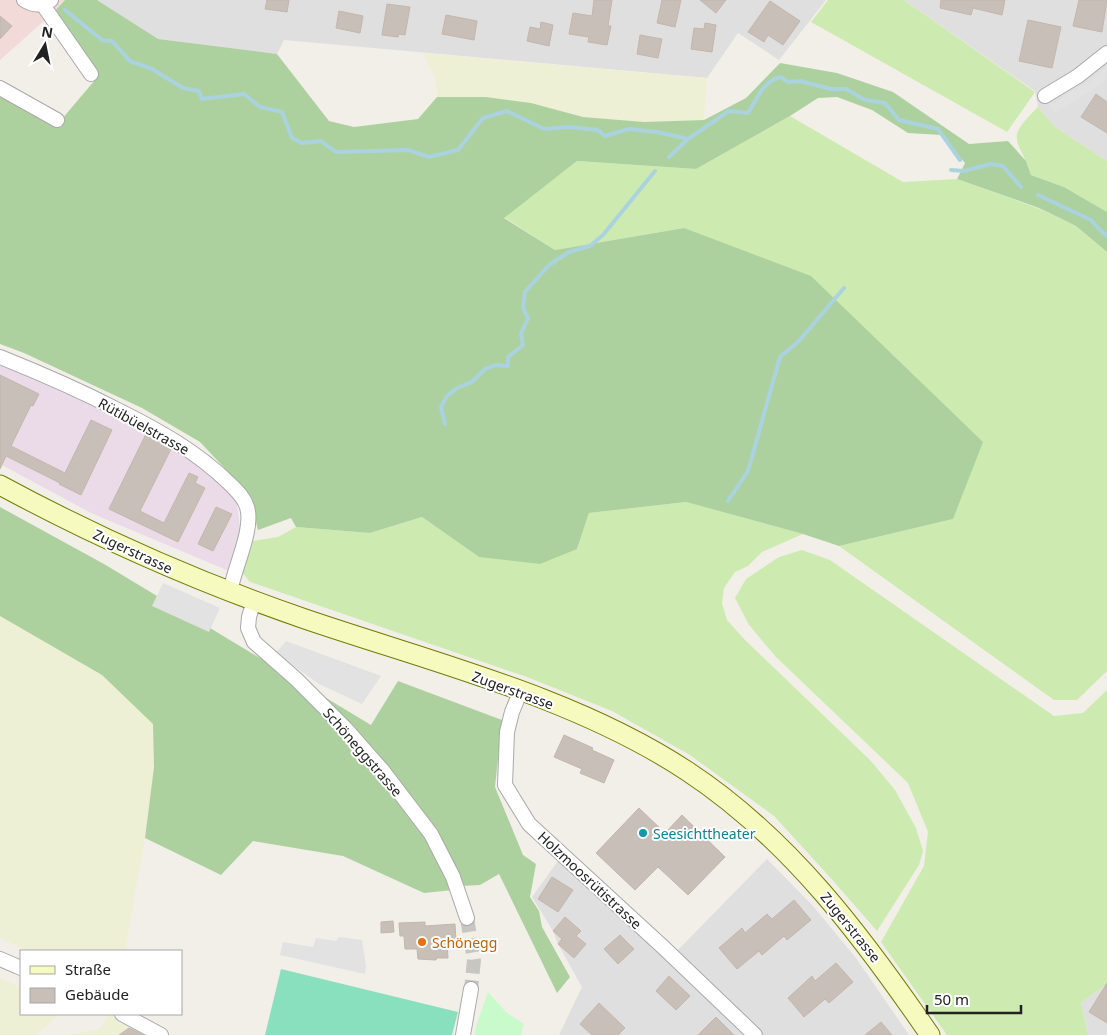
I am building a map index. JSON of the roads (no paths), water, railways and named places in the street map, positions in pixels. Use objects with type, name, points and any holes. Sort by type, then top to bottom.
[{"type":"main road","name":"Zugerstrasse","points":[[0,485],[144,556],[230,592],[303,619],[520,690],[600,724],[649,748],[688,771],[762,828],[823,891],[889,974],[930,1035]]},
{"type":"street","points":[[24,0],[32,4],[47,3],[91,74]]},
{"type":"street","points":[[1044,96],[1078,76],[1107,53]]},
{"type":"street","points":[[0,88],[57,120]]},
{"type":"street","name":"Rütibüelstrasse","points":[[0,356],[74,388],[164,434],[200,457],[242,497],[248,514],[246,537],[236,566],[230,592]]},
{"type":"street","name":"Schöneggstrasse","points":[[254,601],[248,628],[254,642],[296,679],[346,728],[383,771],[431,834],[453,877],[467,918]]},
{"type":"street","name":"Holzmoosrütistrasse","points":[[520,690],[507,732],[505,785],[529,824],[663,947],[755,1035]]},
{"type":"street","points":[[0,959],[20,968]]},
{"type":"street","points":[[463,1035],[471,988]]},
{"type":"street","points":[[124,1015],[161,1035]]},
{"type":"waterway","points":[[65,10],[102,40],[112,41],[130,61],[152,69],[183,88],[199,91],[202,99],[244,94],[260,107],[282,112],[292,138],[302,143],[321,141],[336,152],[408,150],[429,157],[458,150],[483,118],[507,111],[544,129],[569,127],[598,130],[605,136],[629,129],[657,132],[688,139]]},
{"type":"waterway","points":[[669,157],[688,139],[729,111],[748,113],[765,86],[781,77],[788,82],[800,81],[831,89],[846,89],[865,100],[885,103],[899,120],[938,129],[960,160]]},
{"type":"waterway","points":[[951,170],[964,171],[991,164],[1003,166],[1021,187]]},
{"type":"waterway","points":[[445,424],[441,407],[447,396],[457,388],[472,382],[485,369],[496,365],[508,366],[508,357],[523,345],[521,334],[528,318],[523,308],[525,292],[549,265],[569,252],[590,246],[603,235],[655,171]]},
{"type":"waterway","points":[[1038,195],[1091,220],[1107,236]]},
{"type":"waterway","points":[[728,501],[748,471],[780,357],[799,341],[844,288]]},
{"type":"tunnel","points":[[467,918],[474,960],[471,989]]},
{"type":"place","name":"Seesichttheater","points":[[643,833]]},
{"type":"place","name":"Schönegg","points":[[422,942]]}]
